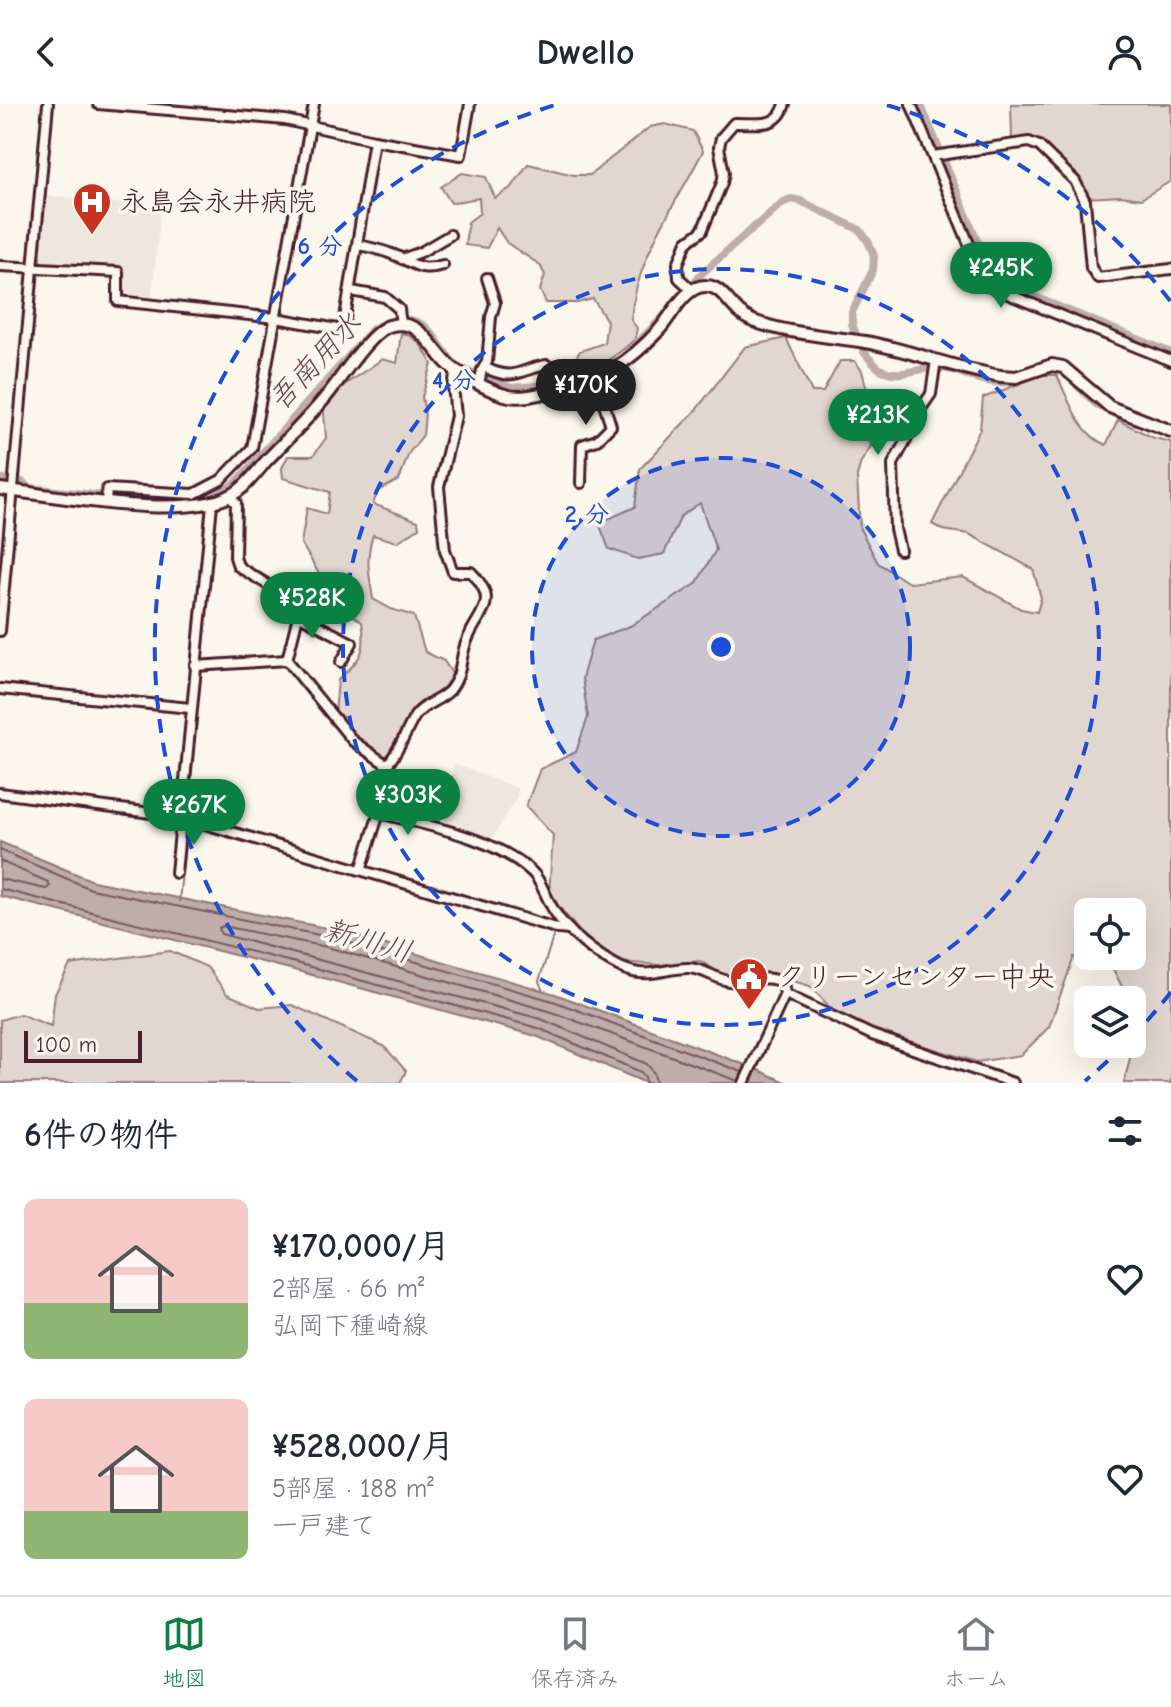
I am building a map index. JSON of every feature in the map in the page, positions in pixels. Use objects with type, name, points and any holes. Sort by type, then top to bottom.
[{"type":"main road","points":[[0,489],[147,505],[225,497],[245,484],[319,405],[377,334],[401,320],[423,333],[456,370],[481,374],[510,396],[550,391],[598,378],[616,368],[660,329],[688,287],[704,286],[719,290],[734,311],[752,321],[812,336],[866,342],[935,365],[1016,377],[1052,365],[1063,367],[1110,407],[1171,431]]},
{"type":"street","points":[[0,631],[48,104]]},
{"type":"street","points":[[98,104],[285,120],[461,155],[470,104]]},
{"type":"street","points":[[106,500],[107,489],[194,494],[222,481],[252,448],[314,104]]},
{"type":"street","points":[[688,287],[677,272],[678,264],[687,242],[702,231],[722,183],[721,138],[734,123],[758,125],[776,120],[785,104]]},
{"type":"street","points":[[911,104],[986,285],[1171,361]]},
{"type":"street","points":[[0,266],[118,272],[118,301],[276,318],[343,330],[374,140]]},
{"type":"street","points":[[933,156],[1029,142],[1039,146],[1075,181],[1085,201],[1091,268],[1098,278],[1171,269]]},
{"type":"street","points":[[402,259],[450,235]]},
{"type":"street","points":[[358,245],[428,270],[443,265]]},
{"type":"street","points":[[487,278],[495,303],[487,362],[481,374],[516,376],[547,365]]},
{"type":"street","points":[[351,291],[385,297],[399,309],[401,320]]},
{"type":"street","points":[[900,550],[895,529],[893,464],[913,420],[931,394],[935,365]]},
{"type":"street","points":[[361,870],[379,813],[387,765],[417,713],[441,699],[460,675],[466,643],[484,613],[487,594],[481,583],[471,572],[453,572],[445,550],[439,487],[456,416],[453,386],[456,370]]},
{"type":"street","points":[[550,391],[573,402],[602,397],[611,426],[597,440],[582,445],[581,483]]},
{"type":"street","points":[[176,873],[186,818],[190,708],[225,497],[222,481]]},
{"type":"street","points":[[225,497],[236,503],[235,557],[238,566],[274,588],[296,614],[352,643],[341,662]]},
{"type":"street","points":[[287,660],[296,614]]},
{"type":"street","points":[[287,660],[353,741],[387,765]]},
{"type":"street","points":[[195,666],[287,660]]},
{"type":"street","points":[[0,689],[190,708]]},
{"type":"street","points":[[0,793],[186,818],[569,930]]},
{"type":"street","points":[[379,813],[462,833],[527,867],[536,875],[555,914],[569,930],[621,968],[640,974],[688,968],[725,980],[777,979],[783,983],[785,994],[744,1083]]},
{"type":"street","points":[[785,994],[872,1035],[1013,1083]]},
{"type":"shaded area","points":[[1011,104],[1171,104],[1171,181],[1141,199],[1121,196],[1087,198],[1074,176],[1057,157],[1037,144],[1012,139]]},
{"type":"shaded area","points":[[665,124],[693,131],[703,151],[658,232],[640,275],[631,320],[637,328],[635,339],[596,366],[569,369],[580,351],[604,343],[607,321],[593,299],[577,303],[546,303],[540,290],[545,275],[540,265],[507,243],[497,228],[487,248],[465,245],[468,222],[480,213],[479,198],[451,203],[441,187],[462,173],[486,177],[495,198],[512,187],[528,164],[574,175],[590,175],[650,127]]},
{"type":"shaded area","points":[[46,195],[161,208],[151,301],[121,299],[120,269],[40,265]]},
{"type":"shaded area","points":[[401,333],[416,340],[432,364],[422,397],[425,413],[423,435],[409,453],[399,480],[378,491],[373,504],[418,521],[419,528],[397,542],[373,535],[368,559],[370,582],[373,599],[414,616],[425,652],[444,661],[453,675],[435,698],[416,706],[404,728],[401,744],[382,761],[356,740],[335,714],[338,680],[357,660],[363,648],[362,622],[328,596],[301,543],[307,508],[327,514],[330,492],[283,478],[282,468],[288,456],[313,456],[326,438],[323,402],[382,359],[397,363]]},
{"type":"shaded area","points":[[786,338],[812,392],[823,392],[840,361],[855,361],[862,371],[876,424],[873,443],[861,462],[857,476],[860,529],[878,563],[909,583],[963,577],[1021,609],[1037,612],[1041,598],[1033,569],[969,534],[943,530],[932,524],[980,429],[983,398],[1042,375],[1057,375],[1076,416],[1097,440],[1106,445],[1118,420],[1154,438],[1171,442],[1171,1083],[1124,1083],[1130,1058],[1146,1058],[1146,986],[1122,986],[1114,970],[1146,970],[1146,898],[1074,898],[1074,957],[1049,1027],[1021,1055],[977,1062],[872,1030],[834,1012],[810,986],[773,975],[733,980],[700,961],[659,965],[619,962],[582,935],[549,894],[553,835],[526,806],[540,769],[576,752],[588,717],[582,678],[593,640],[630,626],[696,584],[716,550],[700,503],[681,516],[664,554],[638,559],[609,549],[599,523],[635,507],[640,469],[696,410],[745,347]]},
{"type":"shaded area","points":[[454,764],[517,788],[518,796],[490,842],[444,824]]},
{"type":"shaded area","points":[[170,951],[207,967],[227,994],[259,1008],[292,1005],[384,1046],[406,1071],[400,1083],[0,1083],[0,1020],[20,1014],[51,1026],[55,994],[70,965]]},
{"type":"water","name":"新川川","points":[[0,842],[93,881],[331,929],[555,994],[787,1083],[646,1083],[536,1036],[294,970],[0,896]]},
{"type":"waterway","points":[[917,104],[987,272],[995,284],[1171,356]]},
{"type":"waterway","name":"吾南用水","points":[[687,291],[702,273],[782,203],[791,199],[801,201],[860,230],[869,243],[874,256],[873,270],[852,312],[857,337]]},
{"type":"waterway","name":"吾南用水","points":[[620,360],[667,313]]},
{"type":"waterway","name":"吾南用水","points":[[214,497],[236,483],[373,329],[384,324],[403,320],[422,325],[458,367],[511,388],[535,386],[601,370]]},
{"type":"waterway","name":"吾南用水","points":[[864,352],[877,367],[888,372],[944,368],[993,382],[1019,380]]},
{"type":"waterway","name":"吾南用水","points":[[1077,385],[1096,404],[1117,415]]},
{"type":"waterway","name":"吾南用水","points":[[0,479],[22,482],[30,488],[131,499],[193,501]]},
{"type":"waterway","points":[[202,662],[216,505]]},
{"type":"waterway","points":[[187,817],[201,668]]},
{"type":"waterway","points":[[179,901],[187,824]]},
{"type":"waterway","points":[[474,843],[529,874],[557,925]]},
{"type":"waterway","points":[[542,989],[539,981],[555,931]]},
{"type":"place","name":"永島会永井病院","points":[[92,236]]},
{"type":"place","name":"クリーンセンター中央","points":[[749,1011]]}]
